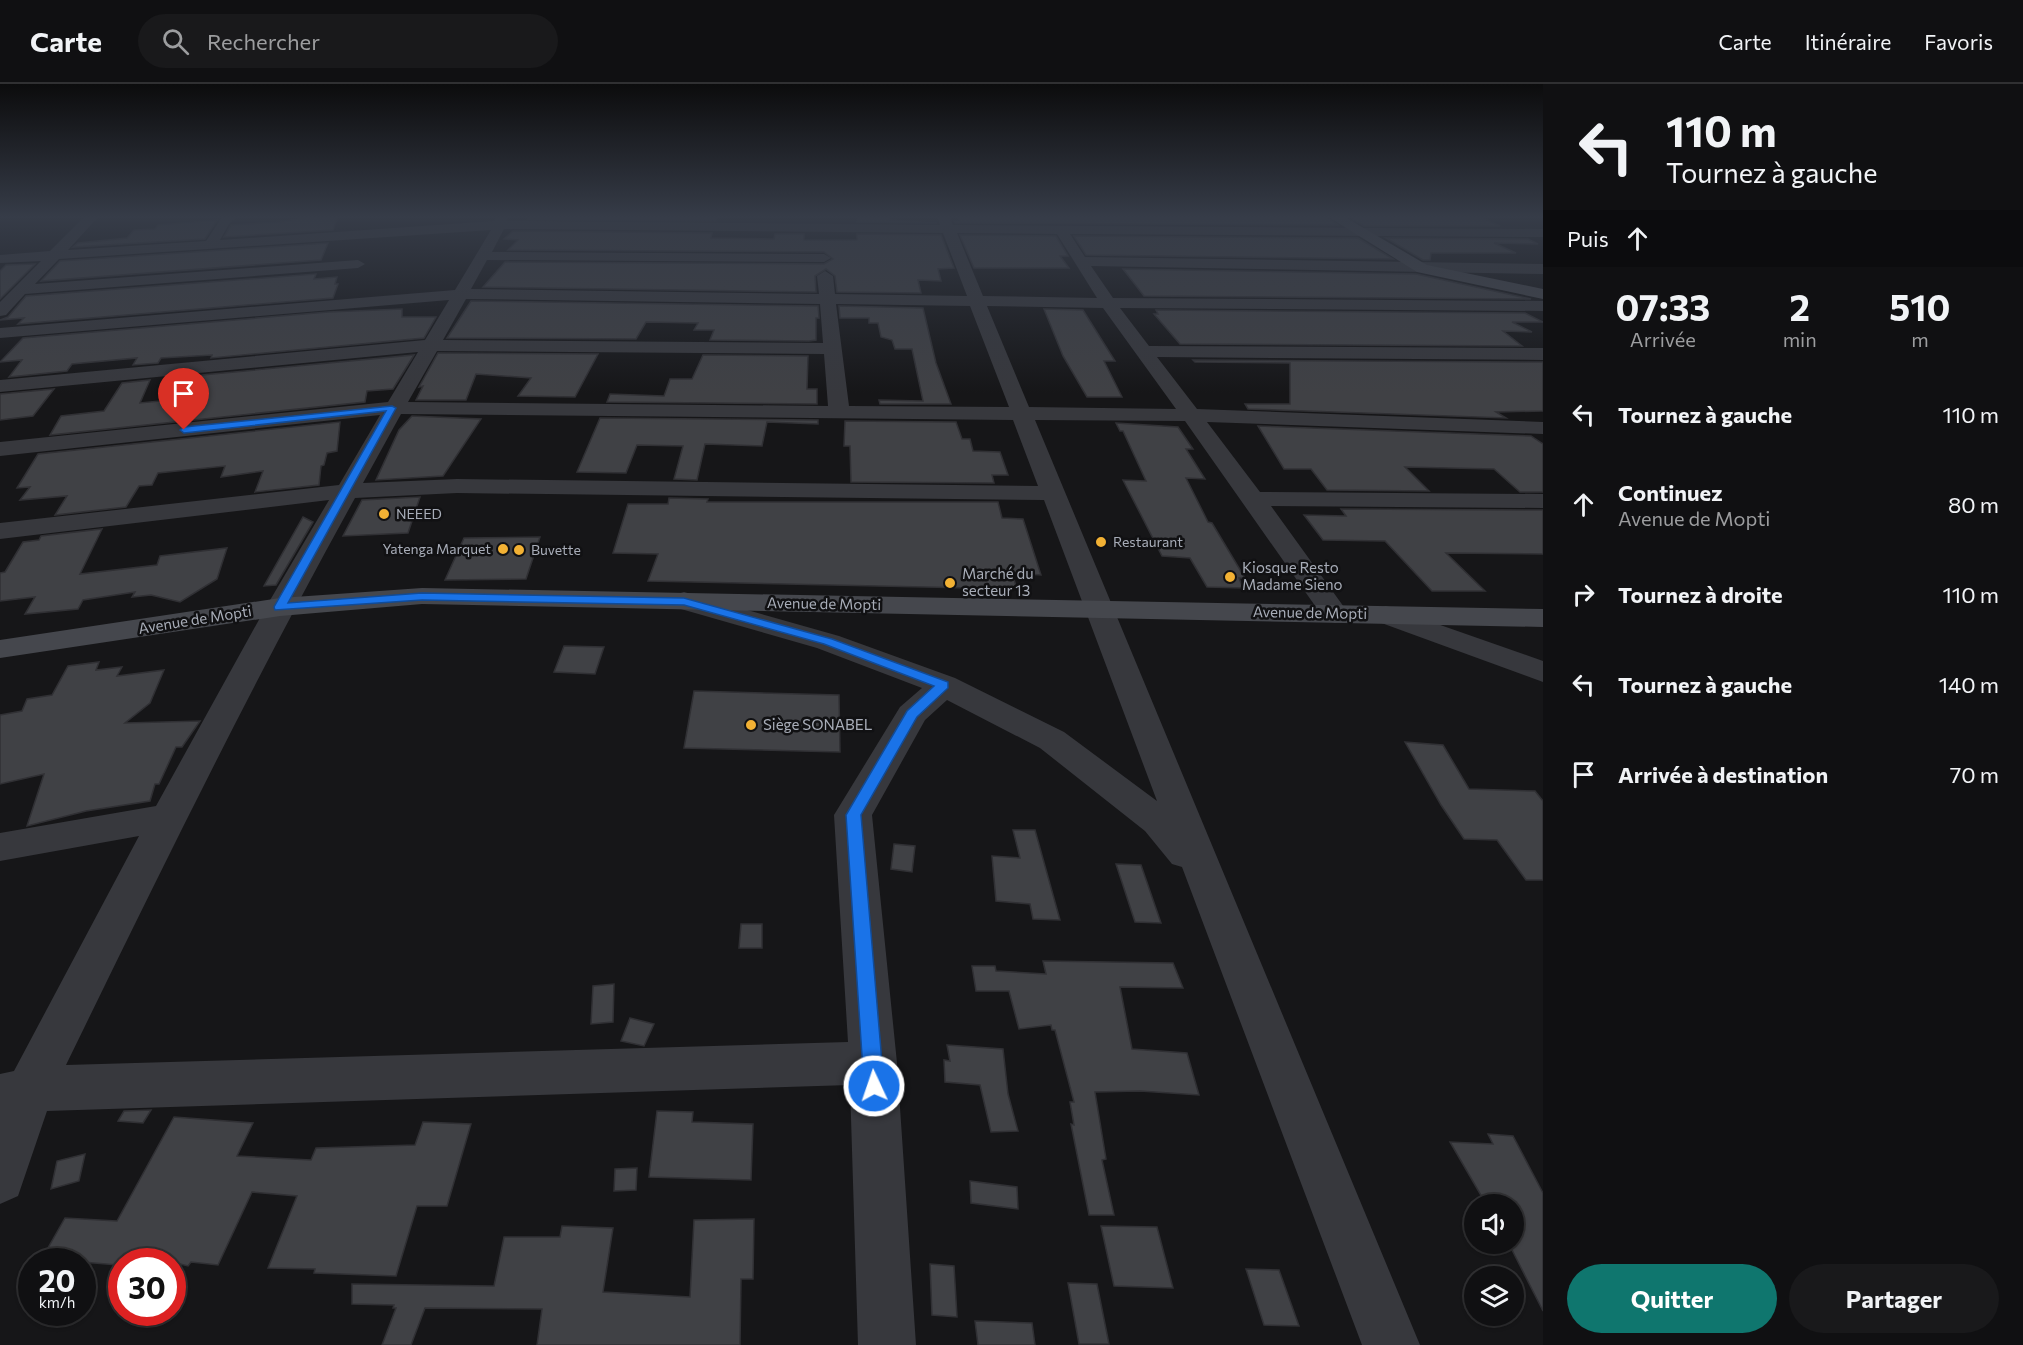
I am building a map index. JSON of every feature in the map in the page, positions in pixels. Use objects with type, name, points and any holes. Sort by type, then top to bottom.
[{"type":"street","points":[[0,311],[37,275]]},
{"type":"street","points":[[21,290],[217,275]]},
{"type":"street","points":[[0,1178],[15,1093],[168,817],[279,607],[471,275]]},
{"type":"street","points":[[824,275],[825,298],[839,411]]},
{"type":"street","points":[[966,275],[1390,1345]]},
{"type":"street","points":[[1089,275],[1188,415],[1253,499],[1335,614]]},
{"type":"street","points":[[1454,275],[1543,294]]},
{"type":"street","points":[[460,294],[514,279]]},
{"type":"street","points":[[0,333],[460,294],[1108,303],[1543,306]]},
{"type":"street","points":[[0,386],[429,345],[831,349]]},
{"type":"street","points":[[1142,351],[1543,354]]},
{"type":"street","points":[[0,449],[392,408],[1020,412],[1188,415],[1543,428]]},
{"type":"street","points":[[0,531],[345,491],[457,486],[1052,493]]},
{"type":"street","points":[[1253,499],[1543,501]]},
{"type":"street","name":"Avenue de Mopti","points":[[0,649],[279,607],[422,596],[1543,618]]},
{"type":"street","points":[[684,602],[828,642],[944,685],[1052,741],[1158,820],[1204,876]]},
{"type":"street","points":[[1386,615],[1543,672]]},
{"type":"street","points":[[887,1345],[873,1063],[853,815],[912,714],[944,685]]},
{"type":"street","points":[[0,847],[168,817]]},
{"type":"street","points":[[15,1093],[873,1063]]},
{"type":"building","points":[[0,275],[24,275],[0,299]]},
{"type":"building","points":[[47,275],[123,275],[41,281]]},
{"type":"building","points":[[305,275],[316,275],[314,279],[337,277],[335,284],[338,284],[333,298],[18,324],[24,318],[0,320],[8,317],[26,296]]},
{"type":"building","points":[[494,275],[817,275],[816,292],[483,287]]},
{"type":"building","points":[[834,275],[939,275],[941,281],[918,280],[921,293],[837,292]]},
{"type":"building","points":[[1128,275],[1420,275],[1531,299],[1144,296]]},
{"type":"building","points":[[471,301],[818,306],[819,318],[816,318],[816,340],[809,341],[710,340],[714,330],[694,330],[698,323],[646,322],[636,339],[447,338]]},
{"type":"building","points":[[839,306],[923,308],[936,363],[951,404],[880,404],[879,400],[923,401],[912,349],[895,349],[892,340],[881,337],[878,323],[869,323],[869,318],[840,318]]},
{"type":"building","points":[[402,309],[402,317],[436,317],[424,338],[211,358],[212,355],[161,358],[158,363],[133,365],[137,358],[72,364],[67,371],[9,377],[22,360],[0,362],[23,338],[328,312]]},
{"type":"building","points":[[1044,309],[1083,310],[1115,361],[1104,361],[1122,397],[1087,397],[1063,356]]},
{"type":"building","points":[[1156,310],[1525,313],[1543,322],[1512,322],[1532,332],[1503,331],[1522,346],[1180,344],[1154,314],[1158,314]]},
{"type":"building","points":[[438,353],[598,354],[575,397],[518,396],[531,378],[476,374],[466,400],[416,400],[423,386],[419,387]]},
{"type":"building","points":[[414,355],[393,389],[367,391],[365,402],[50,435],[61,416],[104,411],[122,383],[150,380],[140,403],[191,398],[202,375]]},
{"type":"building","points":[[703,355],[808,356],[807,389],[817,389],[817,404],[607,402],[610,394],[664,396],[670,379],[692,379]]},
{"type":"building","points":[[1193,360],[1543,362],[1543,411],[1496,412],[1506,418],[1248,409],[1245,404],[1290,404],[1290,363],[1195,362]]},
{"type":"building","points":[[54,389],[33,416],[0,420],[0,394]]},
{"type":"building","points":[[412,416],[481,419],[443,476],[376,480],[399,430]]},
{"type":"building","points":[[600,418],[818,420],[818,424],[767,422],[762,446],[705,444],[697,480],[674,479],[683,446],[637,445],[626,473],[577,472]]},
{"type":"building","points":[[845,421],[956,422],[962,439],[970,439],[973,451],[1000,452],[1008,475],[992,475],[994,483],[851,482],[850,446],[844,446]]},
{"type":"building","points":[[340,422],[337,451],[327,453],[324,465],[321,466],[319,485],[255,492],[263,471],[221,477],[225,466],[158,473],[152,485],[139,486],[126,507],[55,515],[67,496],[20,500],[30,487],[17,488],[38,454]]},
{"type":"building","points":[[1116,423],[1178,427],[1193,449],[1186,449],[1205,479],[1186,478],[1208,522],[1212,523],[1245,578],[1239,578],[1243,588],[1207,587],[1190,558],[1162,556],[1123,480],[1146,481],[1123,431],[1120,431]]},
{"type":"building","points":[[1258,426],[1531,436],[1543,444],[1543,492],[1520,492],[1494,469],[1405,467],[1429,491],[1327,490],[1311,469],[1284,469]]},
{"type":"building","name":"NEEED","points":[[420,497],[408,533],[343,536],[362,500]]},
{"type":"building","points":[[669,498],[708,499],[707,502],[998,502],[1002,518],[1023,519],[1041,575],[1012,573],[1017,589],[648,581],[658,554],[613,553],[628,504],[668,504]]},
{"type":"building","points":[[1341,509],[1543,510],[1543,554],[1446,553],[1485,591],[1432,591],[1385,541],[1323,540],[1304,515],[1346,516]]},
{"type":"building","points":[[303,517],[313,522],[276,585],[264,586]]},
{"type":"building","points":[[102,529],[80,574],[157,565],[160,556],[227,548],[217,579],[180,602],[151,595],[132,597],[135,592],[83,600],[78,609],[25,614],[35,597],[0,601],[0,573],[5,572],[23,542],[39,540],[41,536]]},
{"type":"building","points":[[540,537],[526,579],[445,580],[464,538]]},
{"type":"building","points":[[564,646],[604,647],[595,674],[554,672]]},
{"type":"building","points":[[99,662],[96,670],[122,667],[117,676],[164,670],[150,703],[125,723],[200,721],[182,747],[176,747],[159,784],[155,784],[150,801],[86,811],[27,826],[44,774],[0,784],[0,715],[22,711],[27,699],[52,695],[68,666]]},
{"type":"building","points":[[694,691],[839,695],[840,752],[684,748]]},
{"type":"building","points":[[1405,742],[1443,745],[1469,789],[1535,791],[1543,801],[1543,880],[1526,880],[1497,840],[1464,839],[1441,805]]},
{"type":"building","points":[[1013,830],[1035,830],[1060,920],[1033,919],[1030,904],[996,901],[992,856],[1020,858]]},
{"type":"building","points":[[894,844],[915,846],[912,872],[891,869]]},
{"type":"building","points":[[1116,864],[1141,865],[1161,923],[1135,922]]},
{"type":"building","points":[[741,924],[762,924],[762,948],[739,948]]},
{"type":"building","points":[[1043,961],[1173,963],[1183,988],[1120,987],[1132,1049],[1187,1053],[1199,1095],[1140,1091],[1095,1092],[1106,1159],[1102,1160],[1114,1215],[1089,1215],[1071,1124],[1074,1125],[1070,1102],[1074,1102],[1055,1030],[1052,1030],[1051,1025],[1019,1029],[1009,991],[976,991],[972,966],[995,966],[996,971],[1046,974]]},
{"type":"building","points":[[614,984],[613,1022],[591,1024],[593,986]]},
{"type":"building","points":[[630,1018],[654,1024],[644,1046],[621,1041]]},
{"type":"building","points":[[947,1045],[1003,1049],[1008,1094],[1018,1131],[991,1132],[980,1085],[945,1082],[944,1060],[950,1061]]},
{"type":"building","points":[[151,1110],[143,1123],[118,1121],[124,1111]]},
{"type":"building","points":[[657,1111],[693,1112],[692,1122],[753,1124],[751,1180],[649,1177]]},
{"type":"building","points":[[174,1117],[253,1123],[237,1156],[311,1160],[316,1148],[415,1145],[423,1122],[471,1124],[447,1206],[417,1206],[396,1276],[314,1273],[315,1269],[268,1268],[297,1196],[252,1192],[218,1265],[191,1262],[186,1266],[186,1248],[108,1248],[108,1264],[96,1263],[96,1248],[48,1248],[65,1218],[117,1221]]},
{"type":"building","points":[[1488,1134],[1513,1136],[1543,1193],[1543,1311],[1524,1274],[1524,1266],[1520,1266],[1514,1254],[1524,1254],[1524,1194],[1480,1194],[1450,1142],[1493,1144]]},
{"type":"building","points":[[85,1154],[79,1181],[51,1189],[57,1161]]},
{"type":"building","points":[[637,1168],[636,1190],[614,1191],[615,1169]]},
{"type":"building","points":[[970,1181],[1017,1187],[1018,1209],[971,1203]]},
{"type":"building","points":[[754,1219],[753,1279],[741,1279],[740,1345],[537,1345],[542,1309],[425,1308],[411,1345],[382,1345],[396,1308],[393,1308],[394,1305],[352,1304],[352,1284],[494,1286],[504,1237],[560,1237],[562,1226],[613,1228],[603,1292],[690,1297],[694,1220]]},
{"type":"building","points":[[1101,1226],[1157,1227],[1173,1288],[1114,1286]]},
{"type":"building","points":[[930,1264],[954,1266],[957,1317],[932,1315]]},
{"type":"building","points":[[1246,1269],[1279,1270],[1299,1326],[1264,1325]]},
{"type":"building","points":[[1068,1283],[1097,1284],[1109,1344],[1079,1344]]},
{"type":"building","points":[[975,1321],[1032,1323],[1035,1345],[978,1345]]},
{"type":"place","name":"NEEED","points":[[384,514]]},
{"type":"place","name":"Restaurant","points":[[1101,542]]},
{"type":"place","name":"Yatenga Marquet","points":[[503,549]]},
{"type":"place","name":"Buvette","points":[[519,550]]},
{"type":"place","name":"Kiosque Resto Madame Sieno","points":[[1230,577]]},
{"type":"place","name":"Marché du secteur 13","points":[[950,583]]},
{"type":"place","name":"Siège SONABEL","points":[[751,725]]},
{"type":"route","points":[[184,430],[392,408],[279,607],[422,596],[684,602],[828,642],[944,685],[912,714],[853,815],[874,1086]]}]
